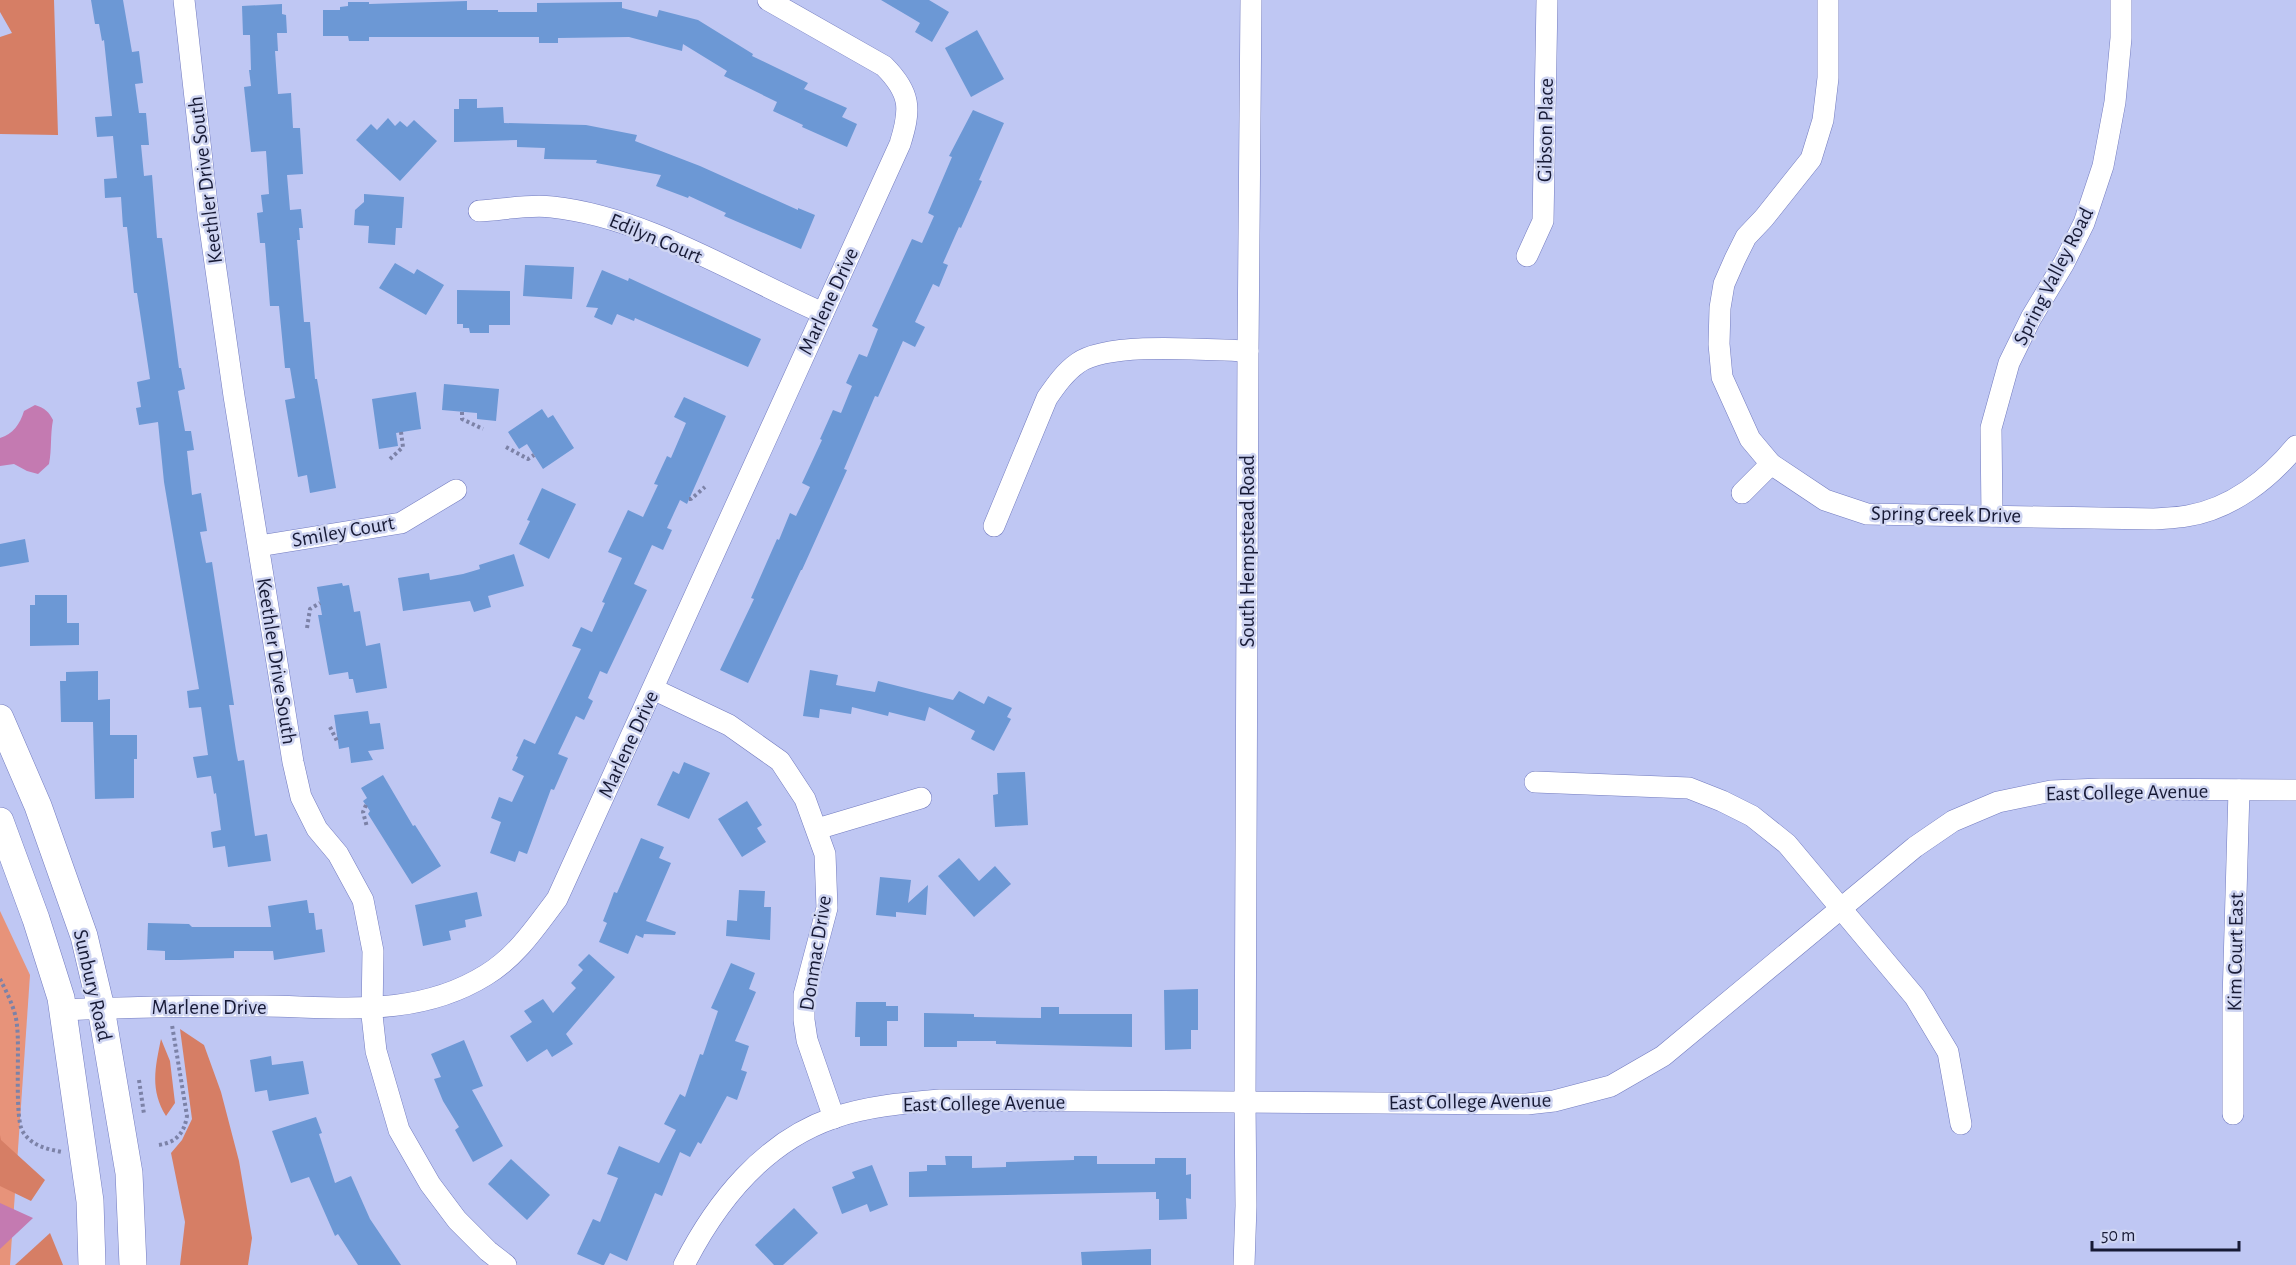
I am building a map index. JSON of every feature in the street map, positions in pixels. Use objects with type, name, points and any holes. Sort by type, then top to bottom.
[{"type":"main road","name":"Sunbury Road","points":[[0,718],[38,806],[84,936],[101,1008],[129,1173],[133,1265]]},
{"type":"main road","name":"Sunbury Road","points":[[0,821],[36,919],[61,998],[90,1201],[92,1265]]},
{"type":"street","name":"Keethler Drive South","points":[[184,0],[207,214],[293,762],[301,797],[317,829],[338,854],[363,900],[373,951],[372,1007],[376,1051],[399,1130],[430,1184],[457,1220],[488,1251],[506,1265]]},
{"type":"street","name":"Marlene Drive","points":[[63,1010],[394,1007],[422,1001],[464,986],[503,964],[529,935],[556,899],[900,144],[907,122],[907,99],[899,80],[884,66],[768,0]]},
{"type":"street","name":"South Hempstead Road","points":[[1244,1265],[1251,0]]},
{"type":"street","name":"Gibson Place","points":[[1527,256],[1543,221],[1547,0]]},
{"type":"street","name":"Spring Creek Drive","points":[[1828,0],[1828,78],[1823,120],[1811,159],[1746,237],[1724,285],[1720,308],[1719,344],[1722,377],[1750,439],[1771,465],[1825,500],[1867,514],[2154,519],[2188,516],[2218,506],[2250,490],[2277,469],[2296,446]]},
{"type":"street","name":"Spring Valley Road","points":[[1992,516],[1991,428],[2009,363],[2031,318],[2064,263],[2084,223],[2103,166],[2115,102],[2121,38],[2121,0]]},
{"type":"street","name":"Edilyn Court","points":[[479,211],[549,206],[598,214],[646,230],[823,313]]},
{"type":"street","points":[[994,526],[1047,398],[1060,380],[1078,363],[1098,354],[1124,350],[1248,351]]},
{"type":"street","points":[[1742,493],[1771,465]]},
{"type":"street","name":"Smiley Court","points":[[259,546],[401,522],[456,490]]},
{"type":"street","name":"Donmac Drive","points":[[653,689],[729,726],[780,761],[805,799],[825,854],[827,908],[804,995],[804,1020],[807,1040],[834,1118]]},
{"type":"street","points":[[1535,782],[1689,789],[1722,801],[1752,816],[1787,844],[1915,997],[1948,1052],[1960,1124]]},
{"type":"street","name":"East College Avenue","points":[[684,1265],[710,1220],[752,1168],[795,1136],[834,1118],[890,1105],[941,1100],[1527,1104],[1554,1101],[1611,1086],[1664,1056],[1732,997],[1841,910],[1915,847],[1953,820],[1998,802],[2051,790],[2296,790]]},
{"type":"street","name":"Kim Court East","points":[[2233,1114],[2233,1000],[2240,790]]},
{"type":"street","points":[[817,829],[921,798]]},
{"type":"path","points":[[462,412],[462,419],[483,429]]},
{"type":"path","points":[[390,459],[403,447],[400,432]]},
{"type":"path","points":[[506,447],[528,459],[534,455]]},
{"type":"path","points":[[689,499],[691,500],[705,487]]},
{"type":"path","points":[[307,628],[310,609],[320,603]]},
{"type":"path","points":[[330,727],[338,743]]},
{"type":"path","points":[[366,805],[363,812],[367,827]]},
{"type":"path","points":[[0,979],[8,994],[17,1024],[19,1060],[17,1112],[22,1131],[42,1148],[69,1153]]},
{"type":"path","points":[[159,1144],[170,1143],[177,1139],[184,1128],[187,1116],[171,1022]]},
{"type":"shaded area","points":[[0,0],[54,0],[58,135],[0,134],[0,37],[12,33],[0,12]]},
{"type":"shaded area","points":[[35,405],[46,411],[53,420],[49,464],[38,474],[14,464],[0,466],[0,438],[12,431],[24,411]]},
{"type":"shaded area","points":[[0,911],[30,975],[10,1265],[0,1265]]},
{"type":"shaded area","points":[[180,1029],[204,1045],[221,1092],[239,1161],[252,1238],[248,1265],[180,1265],[185,1222],[171,1153],[182,1140],[192,1119]]},
{"type":"shaded area","points":[[161,1039],[170,1061],[175,1103],[166,1116],[158,1097],[155,1079]]},
{"type":"shaded area","points":[[0,1135],[1,1140],[45,1180],[31,1201],[0,1186]]},
{"type":"shaded area","points":[[0,1203],[33,1218],[0,1249]]},
{"type":"shaded area","points":[[50,1233],[63,1265],[15,1265]]},
{"type":"building","points":[[91,0],[123,0],[132,52],[139,51],[143,83],[135,84],[139,113],[146,113],[149,145],[141,145],[144,176],[152,175],[157,238],[162,238],[179,368],[181,368],[185,389],[178,391],[185,431],[191,431],[194,450],[187,451],[192,495],[201,493],[207,531],[200,532],[206,563],[212,562],[234,705],[229,705],[238,761],[244,760],[255,836],[267,834],[271,861],[228,867],[225,846],[213,848],[211,832],[221,830],[216,793],[214,794],[211,776],[197,778],[193,757],[208,755],[201,707],[189,708],[187,691],[199,689],[164,482],[158,422],[139,425],[136,408],[141,407],[137,382],[150,379],[137,293],[134,293],[127,227],[123,227],[121,197],[105,198],[104,179],[117,178],[113,136],[97,137],[95,117],[112,116],[104,40],[102,41],[99,24],[95,24]]},
{"type":"building","points":[[881,0],[929,0],[949,12],[932,42],[915,32],[920,23]]},
{"type":"building","points":[[467,1],[467,10],[498,10],[498,12],[537,12],[537,3],[622,2],[622,8],[657,17],[659,10],[698,20],[753,54],[752,56],[808,83],[804,89],[847,108],[842,117],[857,124],[847,147],[802,127],[803,125],[773,111],[777,102],[724,76],[727,71],[683,44],[682,51],[629,37],[558,38],[558,43],[539,43],[539,37],[369,37],[369,41],[349,41],[348,36],[323,36],[323,10],[340,10],[340,7],[348,6],[348,2],[369,2],[369,4]]},
{"type":"building","points":[[282,4],[282,14],[286,15],[287,33],[277,33],[278,51],[275,51],[278,94],[291,93],[293,128],[300,128],[303,174],[287,175],[290,210],[301,209],[303,228],[299,228],[300,240],[297,240],[304,322],[310,322],[315,379],[317,379],[336,488],[310,493],[307,475],[298,477],[285,400],[295,398],[290,368],[285,368],[279,306],[270,306],[265,243],[260,243],[257,213],[263,212],[261,195],[269,194],[266,151],[251,152],[244,87],[251,86],[249,70],[251,70],[250,35],[243,35],[242,6]]},
{"type":"building","points":[[977,30],[1004,79],[971,97],[945,48]]},
{"type":"building","points":[[459,99],[477,99],[477,108],[503,107],[504,123],[586,125],[637,135],[635,141],[700,166],[798,210],[798,208],[815,215],[801,249],[724,216],[726,213],[689,196],[688,198],[656,186],[661,175],[596,163],[597,160],[544,159],[545,148],[517,147],[517,140],[454,142],[454,109],[459,109]]},
{"type":"building","points":[[973,110],[1004,123],[979,180],[982,181],[943,263],[948,265],[939,287],[933,284],[915,322],[925,327],[915,347],[903,341],[878,397],[875,396],[844,469],[847,470],[748,683],[720,670],[754,599],[751,598],[777,539],[779,540],[790,513],[796,516],[810,487],[802,483],[822,440],[820,439],[833,410],[841,413],[852,386],[846,383],[859,354],[867,357],[878,329],[872,326],[912,239],[922,243],[934,216],[928,213],[952,157],[949,156]]},
{"type":"building","points":[[388,118],[395,126],[400,121],[407,127],[414,120],[437,141],[400,181],[356,140],[371,124],[377,130]]},
{"type":"building","points":[[364,194],[404,197],[402,228],[396,228],[395,245],[368,243],[369,226],[354,225],[355,210],[364,202]]},
{"type":"building","points":[[395,263],[414,274],[417,269],[444,285],[426,315],[379,288]]},
{"type":"building","points":[[525,265],[574,267],[572,299],[523,296]]},
{"type":"building","points":[[602,270],[628,281],[629,278],[761,339],[748,367],[635,318],[634,321],[617,314],[612,325],[594,317],[598,308],[586,307]]},
{"type":"building","points":[[457,290],[510,291],[510,325],[489,325],[489,333],[470,333],[469,328],[463,328],[463,324],[457,324]]},
{"type":"building","points":[[444,384],[499,389],[496,421],[477,419],[477,413],[442,410]]},
{"type":"building","points":[[416,392],[421,429],[396,433],[398,446],[379,449],[372,399]]},
{"type":"building","points":[[684,397],[726,416],[687,504],[680,500],[667,528],[672,530],[663,550],[652,545],[634,584],[647,590],[607,674],[600,671],[588,698],[593,701],[584,720],[576,716],[558,754],[568,758],[554,790],[551,789],[527,854],[519,851],[515,862],[490,853],[501,822],[491,818],[499,797],[512,802],[524,776],[512,770],[518,757],[516,756],[524,739],[535,744],[581,649],[572,646],[581,627],[592,632],[605,603],[602,602],[622,558],[608,552],[628,510],[643,517],[658,485],[654,484],[667,456],[671,458],[686,423],[674,417]]},
{"type":"building","points":[[542,409],[548,418],[553,415],[574,448],[543,469],[527,444],[519,449],[508,432]]},
{"type":"building","points":[[542,488],[576,504],[549,559],[519,544]]},
{"type":"building","points":[[25,539],[29,562],[0,567],[0,544]]},
{"type":"building","points":[[514,554],[524,586],[488,596],[491,607],[474,612],[470,601],[403,611],[398,578],[429,573],[430,580],[463,574],[480,569],[479,565]]},
{"type":"building","points":[[342,583],[343,586],[349,585],[354,612],[360,611],[366,646],[380,643],[387,688],[356,693],[353,679],[349,679],[348,672],[329,675],[318,615],[322,615],[317,587]]},
{"type":"building","points":[[35,595],[67,595],[67,623],[79,623],[79,645],[30,646],[30,605],[35,605]]},
{"type":"building","points":[[810,670],[838,675],[836,685],[875,692],[878,681],[953,700],[959,691],[984,704],[988,696],[1012,708],[1007,717],[1011,719],[994,751],[971,739],[975,731],[929,707],[925,721],[889,712],[888,716],[852,707],[851,714],[820,709],[819,718],[803,716]]},
{"type":"building","points":[[98,671],[98,700],[110,699],[110,735],[137,735],[137,759],[134,759],[134,798],[95,799],[93,722],[61,722],[60,681],[66,681],[66,672]]},
{"type":"building","points":[[368,711],[370,724],[380,723],[384,749],[368,751],[373,760],[351,763],[349,747],[339,749],[334,715]]},
{"type":"building","points":[[684,762],[710,773],[689,819],[657,805],[673,771],[679,774]]},
{"type":"building","points":[[1025,772],[1028,825],[995,827],[993,795],[998,794],[997,773]]},
{"type":"building","points":[[383,775],[413,826],[415,825],[441,866],[412,884],[368,814],[370,811],[363,801],[367,798],[361,788]]},
{"type":"building","points":[[747,801],[762,825],[757,828],[766,842],[742,857],[718,819]]},
{"type":"building","points":[[641,838],[664,847],[659,858],[671,863],[646,921],[676,932],[675,935],[644,934],[643,938],[636,935],[628,954],[599,942],[607,923],[603,921],[614,892],[617,893]]},
{"type":"building","points":[[959,858],[979,881],[995,866],[1011,884],[974,917],[938,876]]},
{"type":"building","points":[[880,877],[911,880],[908,903],[928,885],[926,915],[896,912],[896,917],[876,915]]},
{"type":"building","points":[[739,890],[765,891],[764,907],[771,907],[770,940],[726,936],[727,920],[737,921]]},
{"type":"building","points":[[477,892],[482,916],[465,920],[466,927],[449,931],[451,940],[423,946],[415,905]]},
{"type":"building","points":[[307,900],[309,913],[314,913],[316,930],[322,929],[325,952],[274,960],[273,951],[234,951],[234,958],[165,960],[165,951],[147,950],[148,923],[189,924],[192,927],[271,927],[268,906]]},
{"type":"building","points":[[589,954],[615,977],[566,1034],[573,1044],[552,1057],[547,1049],[527,1062],[510,1036],[532,1022],[524,1011],[543,999],[553,1013],[576,988],[571,983],[583,970],[578,965]]},
{"type":"building","points":[[731,963],[755,973],[749,989],[756,992],[735,1041],[749,1046],[741,1070],[747,1072],[737,1100],[727,1096],[701,1144],[698,1142],[690,1157],[680,1152],[662,1196],[655,1193],[627,1261],[610,1253],[602,1265],[577,1254],[593,1219],[600,1222],[618,1178],[607,1174],[619,1146],[659,1163],[676,1130],[664,1124],[680,1094],[685,1097],[700,1054],[703,1055],[718,1011],[711,1008]]},
{"type":"building","points":[[1198,989],[1198,1030],[1191,1030],[1191,1049],[1165,1050],[1164,990]]},
{"type":"building","points":[[856,1002],[886,1002],[886,1006],[898,1006],[898,1021],[887,1021],[887,1046],[860,1046],[860,1037],[855,1037]]},
{"type":"building","points":[[1041,1007],[1059,1007],[1059,1014],[1132,1014],[1132,1047],[957,1041],[957,1047],[924,1047],[924,1013],[974,1014],[974,1017],[1041,1018]]},
{"type":"building","points":[[464,1040],[483,1086],[472,1090],[503,1146],[473,1162],[455,1130],[459,1127],[443,1101],[434,1079],[441,1077],[431,1054]]},
{"type":"building","points":[[271,1056],[272,1065],[303,1061],[309,1094],[269,1101],[267,1090],[255,1092],[250,1060]]},
{"type":"building","points":[[316,1117],[322,1133],[319,1134],[335,1183],[351,1176],[370,1219],[401,1265],[358,1265],[338,1234],[335,1236],[309,1177],[291,1183],[272,1131]]},
{"type":"building","points":[[945,1156],[972,1156],[972,1168],[1006,1167],[1006,1162],[1074,1160],[1074,1156],[1097,1156],[1097,1164],[1155,1164],[1155,1158],[1186,1158],[1186,1175],[1191,1174],[1191,1199],[1186,1198],[1187,1219],[1159,1220],[1159,1199],[1156,1199],[1156,1192],[909,1197],[909,1172],[927,1171],[927,1165],[946,1165]]},
{"type":"building","points":[[511,1159],[550,1195],[527,1220],[488,1184]]},
{"type":"building","points":[[872,1165],[888,1205],[870,1212],[867,1204],[842,1214],[832,1187],[855,1178],[852,1172]]},
{"type":"building","points":[[794,1208],[818,1233],[783,1265],[774,1265],[755,1245]]},
{"type":"building","points":[[1151,1249],[1151,1265],[1082,1265],[1081,1252]]}]
